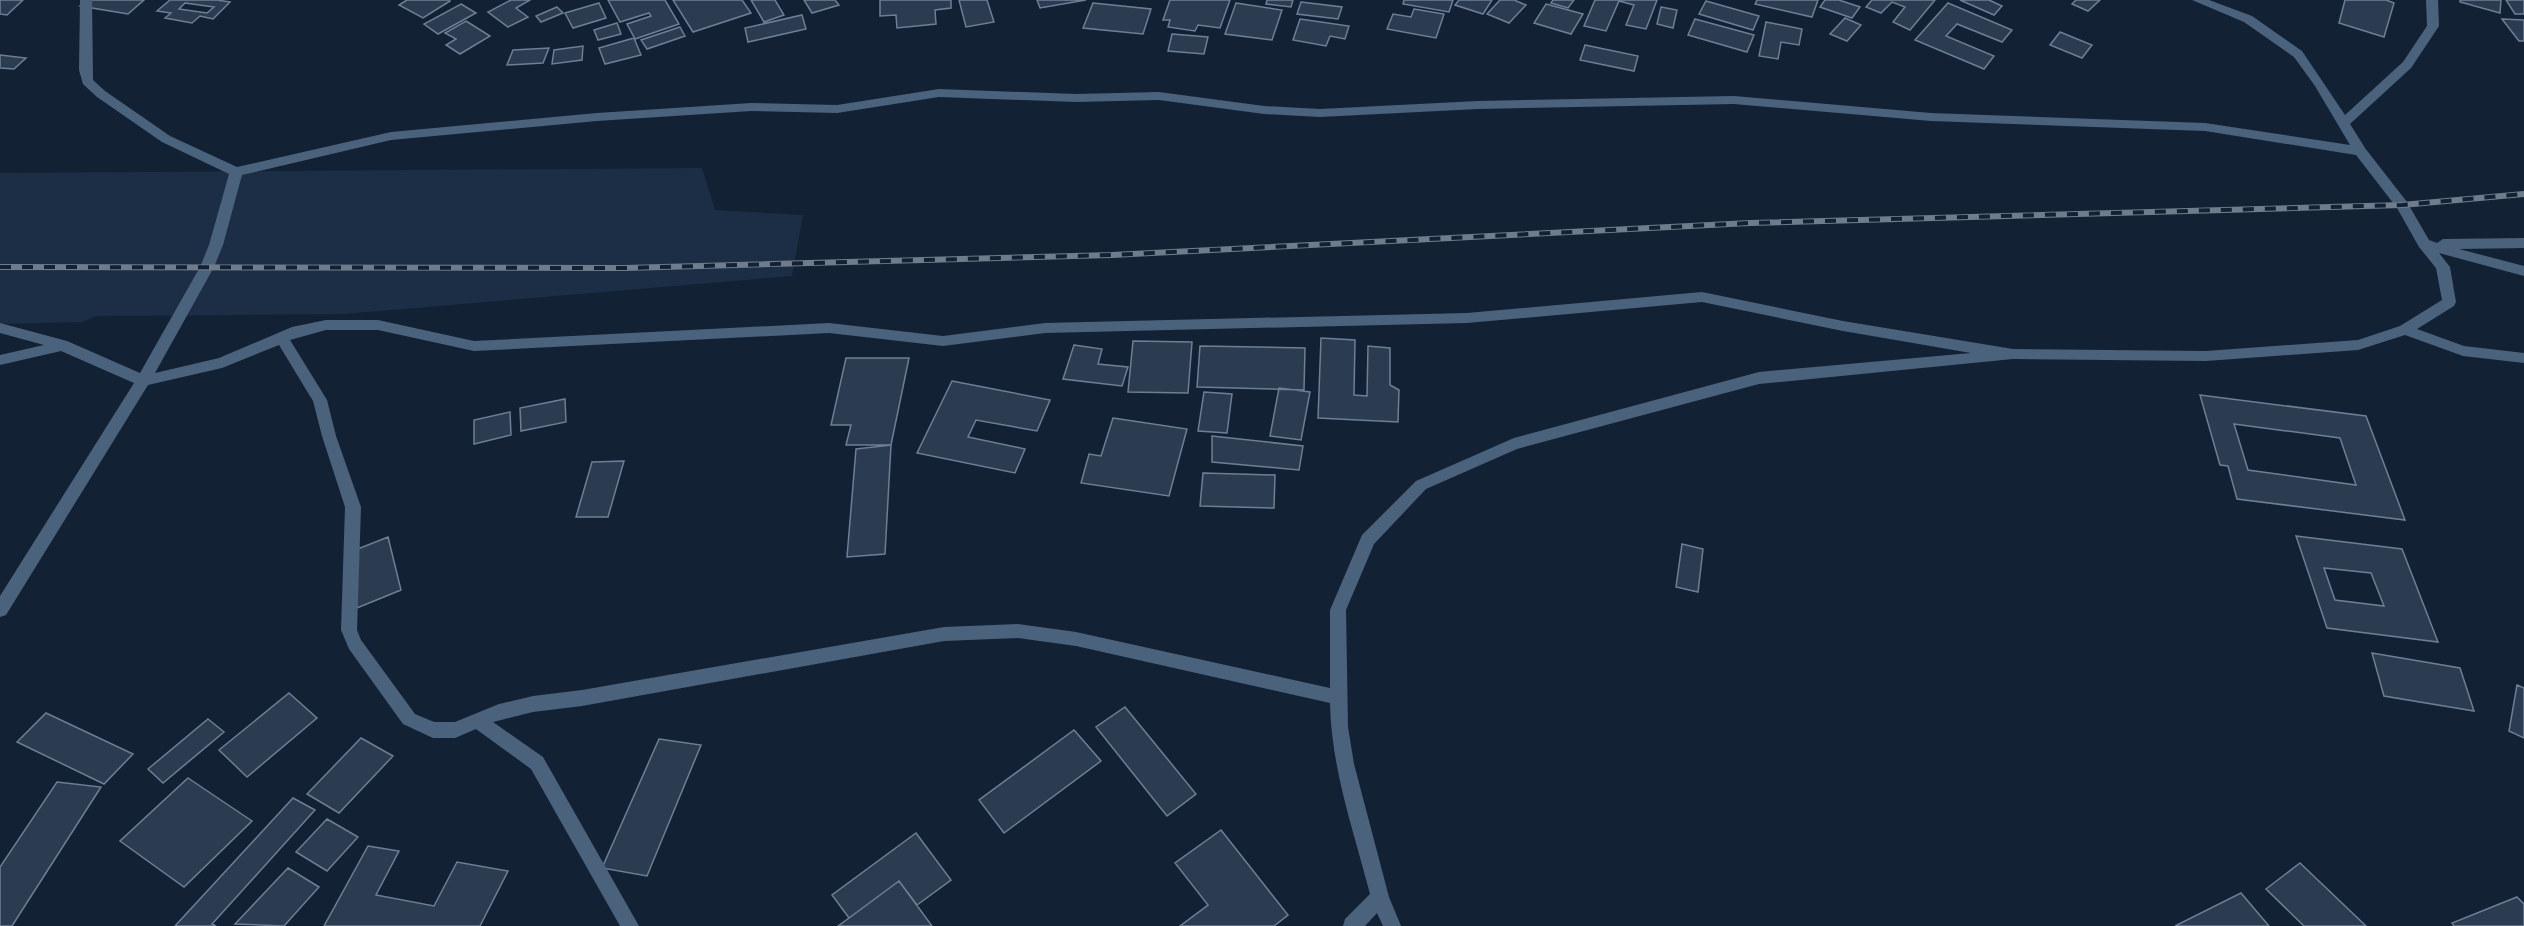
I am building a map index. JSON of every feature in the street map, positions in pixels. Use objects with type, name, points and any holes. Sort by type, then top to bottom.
[{"type":"street","points":[[86,0],[85,77],[87,81],[101,94],[166,139],[236,172],[391,136],[597,117],[751,107],[837,109],[939,93],[1076,98],[1159,96],[1264,110],[1320,113],[1478,105],[1734,100],[1931,117],[2205,127],[2360,152]]},
{"type":"street","points":[[1392,926],[1380,897],[1345,764],[1339,727],[1338,610],[1368,540],[1421,485],[1514,444],[1759,378],[2013,354],[2206,356],[2358,345],[2405,330],[2449,302],[2443,267],[2424,244],[2402,204],[2360,152],[2320,84],[2298,54],[2248,19],[2198,0]]},
{"type":"street","points":[[2342,124],[2407,65],[2433,26],[2432,0]]},
{"type":"street","points":[[0,610],[143,381],[207,267],[216,245],[236,172]]},
{"type":"street","points":[[2424,244],[2524,243]]},
{"type":"street","points":[[2424,244],[2524,271]]},
{"type":"street","points":[[0,328],[62,345],[143,381],[222,363],[297,331],[326,325],[378,326],[474,346],[829,328],[943,341],[1045,328],[1467,318],[1702,297],[1844,326],[2013,354]]},
{"type":"street","points":[[2405,330],[2463,351],[2524,358]]},
{"type":"street","points":[[282,338],[320,400],[328,436],[353,507],[349,630],[355,644],[409,719],[433,730],[455,730],[500,712],[533,704],[582,698],[944,634],[1018,631],[1076,639],[1340,698]]},
{"type":"street","points":[[0,360],[41,352],[62,345]]},
{"type":"street","points":[[479,722],[537,763],[630,926]]},
{"type":"street","points":[[1352,926],[1380,897]]},
{"type":"shaded area","points":[[702,168],[715,210],[803,215],[792,276],[344,314],[96,316],[82,322],[0,324],[0,173]]},
{"type":"building","points":[[0,0],[23,0],[7,15],[0,14]]},
{"type":"building","points":[[88,0],[144,0],[128,14],[80,6]]},
{"type":"building","points":[[170,0],[230,2],[213,19],[200,16],[192,23],[165,18],[171,13],[157,11]],"holes":[[[185,3],[214,7],[207,13],[179,9]]]},
{"type":"building","points":[[407,0],[450,1],[423,18],[399,5]]},
{"type":"building","points":[[511,0],[530,0],[516,8],[528,17],[508,27],[488,12]]},
{"type":"building","points":[[608,0],[665,0],[679,24],[635,39],[627,24],[651,16],[649,13],[620,22]]},
{"type":"building","points":[[673,0],[742,0],[751,13],[693,32]]},
{"type":"building","points":[[751,0],[775,0],[784,15],[764,22]]},
{"type":"building","points":[[804,0],[835,0],[839,5],[812,13]]},
{"type":"building","points":[[880,0],[951,0],[951,8],[935,10],[936,24],[897,28],[896,15],[880,16]]},
{"type":"building","points":[[959,0],[987,0],[994,22],[966,27]]},
{"type":"building","points":[[1037,0],[1086,0],[1040,8]]},
{"type":"building","points":[[1170,0],[1230,0],[1220,28],[1198,25],[1195,31],[1168,27],[1170,20],[1163,20]]},
{"type":"building","points":[[1267,0],[1293,0],[1291,7],[1266,4]]},
{"type":"building","points":[[1404,0],[1453,0],[1449,12],[1403,4]]},
{"type":"building","points":[[1459,0],[1492,0],[1483,14],[1455,5]]},
{"type":"building","points":[[1500,0],[1514,0],[1526,5],[1509,23],[1487,14]]},
{"type":"building","points":[[1553,0],[1574,0],[1568,8],[1551,3]]},
{"type":"building","points":[[1595,0],[1657,0],[1646,29],[1626,25],[1634,5],[1619,1],[1606,31],[1584,26]]},
{"type":"building","points":[[1757,0],[1818,0],[1812,17],[1755,4]]},
{"type":"building","points":[[1825,0],[1839,0],[1860,7],[1852,18],[1820,7]]},
{"type":"building","points":[[1872,0],[1935,0],[1910,30],[1893,22],[1905,7],[1892,2],[1881,13],[1866,7]]},
{"type":"building","points":[[1960,0],[1989,0],[2002,6],[1994,15]]},
{"type":"building","points":[[2076,0],[2100,0],[2088,11],[2072,4]]},
{"type":"building","points":[[2345,0],[2386,0],[2394,3],[2384,37],[2339,23]]},
{"type":"building","points":[[2460,0],[2501,0],[2500,13],[2460,2]]},
{"type":"building","points":[[2506,0],[2524,0],[2524,14],[2515,14]]},
{"type":"building","points":[[1706,1],[1759,16],[1753,30],[1699,14]]},
{"type":"building","points":[[1301,2],[1342,7],[1338,19],[1297,14]]},
{"type":"building","points":[[599,3],[606,18],[573,28],[565,13]]},
{"type":"building","points":[[1093,3],[1151,9],[1143,34],[1083,28]]},
{"type":"building","points":[[1236,3],[1282,10],[1272,40],[1225,34]]},
{"type":"building","points":[[1948,3],[2012,30],[2002,42],[1957,24],[1946,36],[1994,56],[1984,69],[1915,40]]},
{"type":"building","points":[[461,4],[476,13],[438,34],[424,24]]},
{"type":"building","points":[[1546,4],[1583,14],[1571,34],[1534,23]]},
{"type":"building","points":[[557,7],[563,13],[541,22],[536,16]]},
{"type":"building","points":[[1661,7],[1677,10],[1673,28],[1657,24]]},
{"type":"building","points":[[1414,9],[1444,14],[1436,38],[1387,29],[1393,14],[1411,17]]},
{"type":"building","points":[[802,15],[806,29],[748,42],[745,28]]},
{"type":"building","points":[[1845,18],[1861,25],[1847,41],[1830,34]]},
{"type":"building","points":[[1300,19],[1349,26],[1345,39],[1330,36],[1326,46],[1293,40]]},
{"type":"building","points":[[1695,19],[1754,35],[1747,52],[1688,35]]},
{"type":"building","points":[[2502,19],[2524,20],[2524,41],[2519,41]]},
{"type":"building","points":[[466,21],[490,36],[460,54],[446,45],[456,39],[445,33]]},
{"type":"building","points":[[1766,22],[1802,29],[1799,45],[1781,42],[1778,59],[1759,56]]},
{"type":"building","points":[[617,23],[621,34],[598,40],[594,30]]},
{"type":"building","points":[[680,27],[685,36],[647,49],[641,40]]},
{"type":"building","points":[[2060,32],[2092,45],[2082,58],[2050,45]]},
{"type":"building","points":[[1172,34],[1208,37],[1204,54],[1168,51]]},
{"type":"building","points":[[634,38],[641,55],[605,64],[599,48]]},
{"type":"building","points":[[1585,45],[1638,56],[1634,71],[1580,60]]},
{"type":"building","points":[[583,46],[582,60],[552,64],[554,50]]},
{"type":"building","points":[[549,48],[543,63],[507,65],[513,50]]},
{"type":"building","points":[[0,55],[26,58],[14,69],[0,68]]},
{"type":"building","points":[[1321,338],[1355,340],[1354,395],[1367,396],[1368,346],[1390,348],[1390,385],[1399,390],[1398,422],[1318,418]]},
{"type":"building","points":[[1133,341],[1192,342],[1188,393],[1128,392]]},
{"type":"building","points":[[1074,345],[1102,349],[1098,364],[1128,367],[1122,386],[1063,379]]},
{"type":"building","points":[[1200,346],[1305,348],[1304,390],[1197,387]]},
{"type":"building","points":[[846,358],[909,358],[891,445],[846,445],[851,425],[831,425]]},
{"type":"building","points":[[952,381],[1050,400],[1037,431],[976,420],[968,437],[1025,449],[1015,473],[917,453]]},
{"type":"building","points":[[1279,388],[1310,392],[1301,440],[1270,436]]},
{"type":"building","points":[[1204,392],[1232,394],[1227,433],[1198,431]]},
{"type":"building","points":[[2200,395],[2366,416],[2405,520],[2237,499],[2228,466],[2220,465]],"holes":[[[2234,424],[2340,438],[2356,485],[2248,470]]]},
{"type":"building","points":[[565,399],[566,422],[521,431],[520,408]]},
{"type":"building","points":[[510,412],[511,435],[474,444],[474,420]]},
{"type":"building","points":[[1113,418],[1187,429],[1169,496],[1081,483],[1089,454],[1101,456]]},
{"type":"building","points":[[1212,436],[1303,446],[1299,470],[1212,462]]},
{"type":"building","points":[[891,445],[885,554],[847,557],[856,449]]},
{"type":"building","points":[[624,461],[608,517],[576,517],[592,462]]},
{"type":"building","points":[[1203,473],[1275,475],[1274,508],[1200,506]]},
{"type":"building","points":[[2296,536],[2402,549],[2438,642],[2327,628]],"holes":[[[2324,568],[2371,573],[2384,606],[2335,600]]]},
{"type":"building","points":[[388,537],[401,590],[357,608],[345,554]]},
{"type":"building","points":[[1682,544],[1703,549],[1698,592],[1676,587]]},
{"type":"building","points":[[2372,653],[2460,668],[2474,711],[2384,696]]},
{"type":"building","points":[[2517,685],[2524,688],[2524,738],[2509,731]]},
{"type":"building","points":[[289,693],[317,718],[247,777],[219,750]]},
{"type":"building","points":[[1125,707],[1196,794],[1167,816],[1096,727]]},
{"type":"building","points":[[46,713],[133,754],[104,784],[17,742]]},
{"type":"building","points":[[208,719],[224,732],[163,783],[148,769]]},
{"type":"building","points":[[1074,730],[1101,761],[1004,833],[979,800]]},
{"type":"building","points":[[361,738],[393,756],[339,813],[307,794]]},
{"type":"building","points":[[659,739],[701,745],[647,876],[602,868]]},
{"type":"building","points":[[188,778],[252,821],[184,887],[120,841]]},
{"type":"building","points":[[57,782],[101,787],[12,926],[0,926],[0,867]]},
{"type":"building","points":[[293,798],[315,810],[212,924],[216,926],[175,926]]},
{"type":"building","points":[[327,819],[358,837],[327,871],[296,852]]},
{"type":"building","points":[[1221,830],[1288,915],[1274,926],[1180,926],[1208,905],[1175,863]]},
{"type":"building","points":[[916,833],[951,880],[917,905],[899,881],[849,918],[832,895]]},
{"type":"building","points":[[368,846],[399,851],[376,895],[434,906],[457,862],[508,871],[480,926],[324,926]]},
{"type":"building","points":[[2300,863],[2366,926],[2304,926],[2266,889]]},
{"type":"building","points":[[288,868],[319,887],[284,926],[235,924]]},
{"type":"building","points":[[899,881],[932,926],[838,926],[849,918]]},
{"type":"building","points":[[2241,893],[2269,926],[2175,926]]},
{"type":"building","points":[[2517,897],[2524,904],[2524,926],[2454,926],[2452,923]]},
{"type":"railway","points":[[0,267],[625,268],[1112,255],[1750,223],[2402,205],[2524,194]]}]
